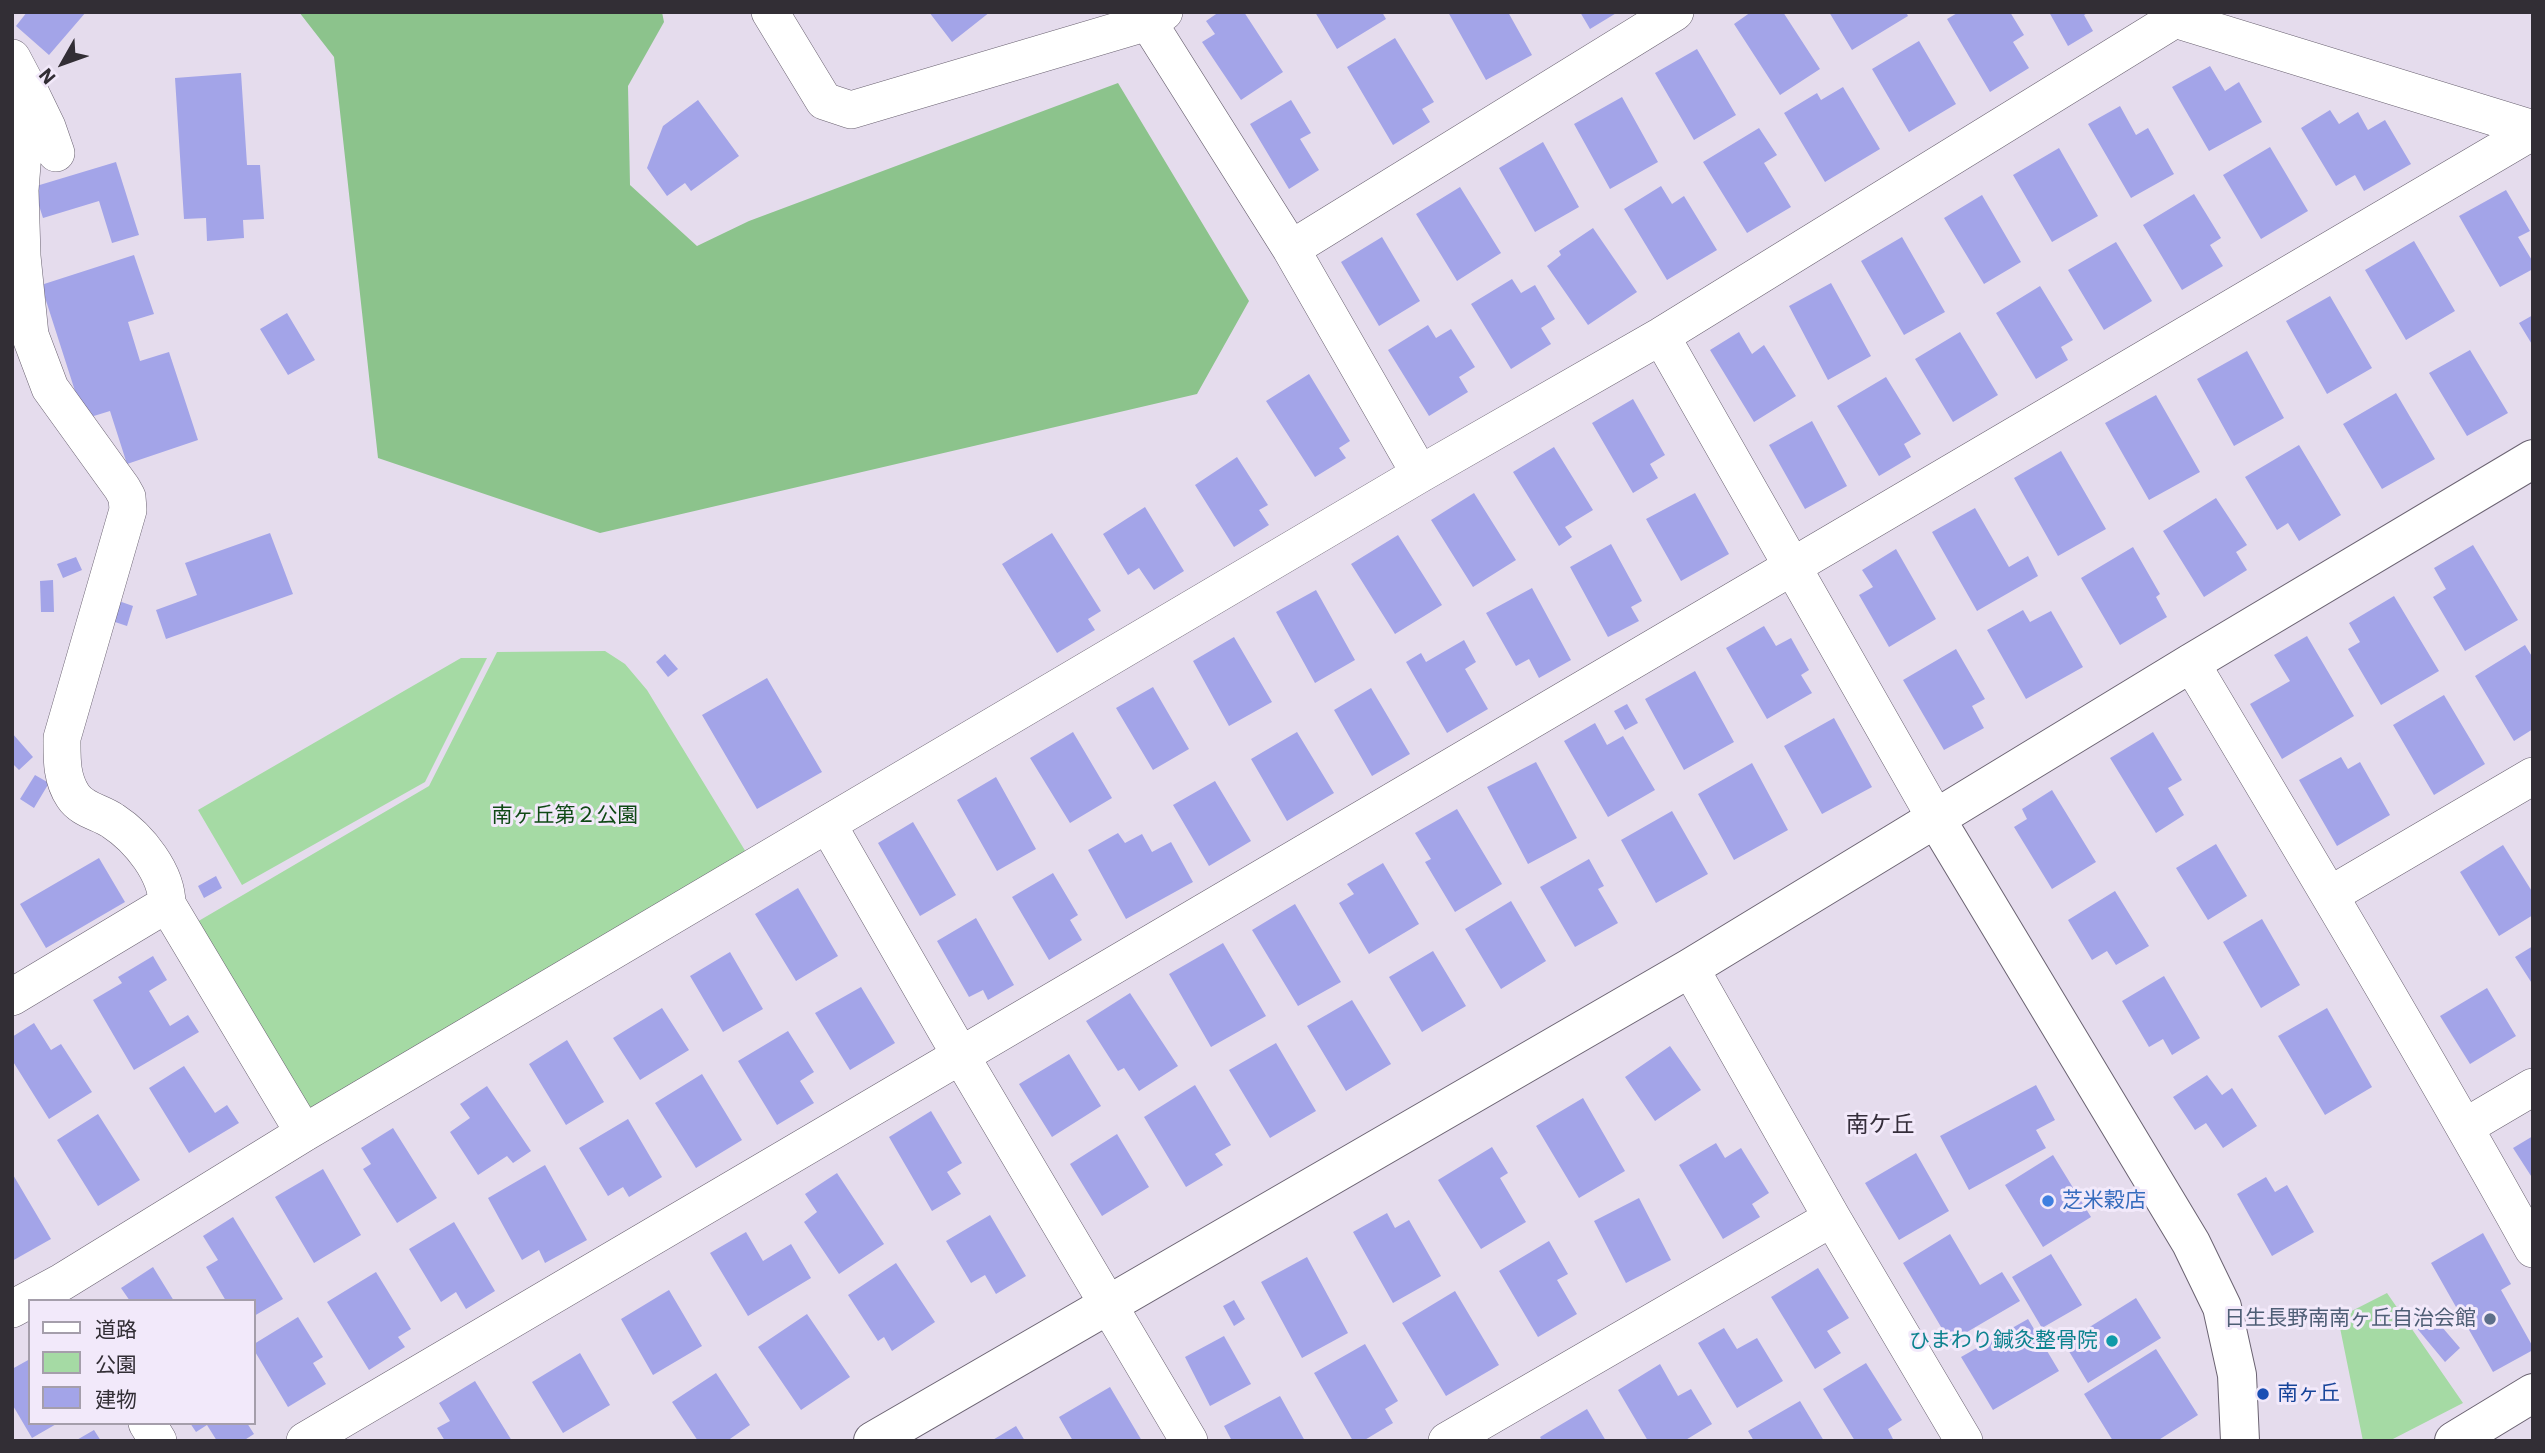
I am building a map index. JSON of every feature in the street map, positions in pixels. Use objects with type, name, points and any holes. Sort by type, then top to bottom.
[{"type":"street","points":[[770,12],[824,101],[851,110],[1156,17],[1420,474]]},
{"type":"street","points":[[1291,249],[1675,12]]},
{"type":"street","points":[[43,1299],[68,1291],[304,1133],[1420,474],[1661,335],[2173,16],[2533,130]]},
{"type":"street","points":[[12,58],[47,127],[56,153]]},
{"type":"street","points":[[31,94],[25,126],[20,190],[22,256],[30,335],[50,388],[122,488],[127,497],[128,510],[62,738],[63,772],[73,796],[84,807],[113,820],[135,839],[156,868],[167,891],[167,904],[304,1133]]},
{"type":"street","points":[[305,1441],[962,1058],[2533,130]]},
{"type":"street","points":[[1661,335],[1937,819],[2201,1264],[2222,1307],[2237,1375],[2240,1441]]},
{"type":"street","points":[[873,1441],[1690,968],[2191,663],[2533,459]]},
{"type":"street","points":[[2191,663],[2330,895],[2533,1249]]},
{"type":"street","points":[[2330,895],[2533,776]]},
{"type":"street","points":[[828,825],[962,1058],[1189,1441]]},
{"type":"street","points":[[12,997],[167,904]]},
{"type":"street","points":[[1690,968],[1832,1218],[1964,1441]]},
{"type":"street","points":[[2465,1127],[2533,1087]]},
{"type":"street","points":[[1447,1441],[1832,1218]]},
{"type":"street","points":[[2454,1441],[2533,1393]]},
{"type":"street","points":[[148,1425],[158,1441]]},
{"type":"green space","points":[[299,12],[662,12],[664,22],[628,86],[630,185],[697,246],[749,221],[1118,83],[1249,301],[1197,394],[600,533],[378,458],[334,57]]},
{"type":"green space","name":"南ヶ丘第２公園","points":[[605,651],[625,664],[647,690],[752,862],[306,1123],[190,926],[429,786],[497,652]]},
{"type":"green space","points":[[461,658],[487,658],[425,782],[242,885],[198,810]]},
{"type":"green space","points":[[2387,1293],[2463,1403],[2389,1441],[2363,1441],[2338,1318]]},
{"type":"building","points":[[27,12],[86,12],[49,55],[16,26]]},
{"type":"building","points":[[929,12],[990,12],[952,42]]},
{"type":"building","points":[[1219,12],[1244,12],[1283,72],[1241,100],[1202,42],[1215,34],[1206,21]]},
{"type":"building","points":[[1315,12],[1382,12],[1386,19],[1337,49]]},
{"type":"building","points":[[1448,12],[1508,12],[1532,55],[1486,80]]},
{"type":"building","points":[[1580,12],[1618,12],[1590,29]]},
{"type":"building","points":[[1751,12],[1783,12],[1820,69],[1780,95],[1734,24]]},
{"type":"building","points":[[1829,12],[1906,12],[1908,16],[1852,50]]},
{"type":"building","points":[[1959,12],[2010,12],[2024,35],[2013,42],[2029,68],[1990,92],[1947,19]]},
{"type":"building","points":[[2049,12],[2089,12],[2084,15],[2093,31],[2068,46]]},
{"type":"building","points":[[1395,38],[1434,102],[1422,109],[1430,122],[1393,145],[1347,67]]},
{"type":"building","points":[[1919,41],[1956,104],[1909,132],[1872,69]]},
{"type":"building","points":[[1697,49],[1736,115],[1694,140],[1655,73]]},
{"type":"building","points":[[2210,66],[2225,91],[2239,82],[2262,122],[2209,151],[2172,87]]},
{"type":"building","points":[[241,73],[247,165],[260,165],[264,219],[243,220],[244,238],[207,241],[206,218],[184,219],[175,78]]},
{"type":"building","points":[[1843,87],[1880,149],[1825,182],[1784,113],[1817,93],[1821,100]]},
{"type":"building","points":[[1622,97],[1658,162],[1610,189],[1574,124]]},
{"type":"building","points":[[698,100],[739,156],[691,191],[685,183],[667,196],[647,168],[663,126]]},
{"type":"building","points":[[1291,100],[1311,133],[1300,139],[1319,170],[1289,189],[1250,124]]},
{"type":"building","points":[[2120,106],[2136,135],[2148,128],[2174,174],[2131,198],[2088,124]]},
{"type":"building","points":[[2330,110],[2339,124],[2358,112],[2368,130],[2385,120],[2411,164],[2364,191],[2355,175],[2336,186],[2301,128]]},
{"type":"building","points":[[1759,128],[1777,155],[1764,163],[1791,207],[1747,233],[1703,162]]},
{"type":"building","points":[[1543,142],[1579,207],[1535,232],[1499,168]]},
{"type":"building","points":[[2270,147],[2308,211],[2261,239],[2223,175]]},
{"type":"building","points":[[2059,148],[2098,216],[2052,242],[2013,175]]},
{"type":"building","points":[[116,162],[139,235],[112,243],[99,201],[43,218],[33,187]]},
{"type":"building","points":[[1661,186],[1672,204],[1684,196],[1717,250],[1667,280],[1624,209]]},
{"type":"building","points":[[1460,187],[1501,253],[1457,281],[1416,214]]},
{"type":"building","points":[[2506,190],[2530,231],[2518,237],[2533,262],[2533,269],[2500,287],[2459,216]]},
{"type":"building","points":[[2194,194],[2221,238],[2210,245],[2223,266],[2182,290],[2143,225]]},
{"type":"building","points":[[1982,195],[2021,262],[1984,284],[1944,218]]},
{"type":"building","points":[[1593,228],[1637,292],[1588,325],[1547,266],[1561,255],[1559,251]]},
{"type":"building","points":[[1382,237],[1420,301],[1379,326],[1341,262]]},
{"type":"building","points":[[1902,237],[1945,312],[1904,335],[1861,261]]},
{"type":"building","points":[[2414,241],[2455,311],[2406,340],[2365,270]]},
{"type":"building","points":[[2116,242],[2152,301],[2104,330],[2068,270]]},
{"type":"building","points":[[134,255],[154,314],[128,322],[140,361],[169,352],[198,440],[127,464],[110,411],[84,419],[41,285]]},
{"type":"building","points":[[1512,279],[1521,293],[1535,285],[1555,319],[1541,328],[1551,344],[1511,369],[1471,304]]},
{"type":"building","points":[[1831,283],[1871,356],[1828,380],[1789,306]]},
{"type":"building","points":[[2040,286],[2073,340],[2061,347],[2068,360],[2036,379],[1996,313]]},
{"type":"building","points":[[2330,296],[2372,368],[2327,394],[2286,321]]},
{"type":"building","points":[[287,313],[315,360],[288,375],[260,329]]},
{"type":"building","points":[[2533,315],[2533,346],[2519,323]]},
{"type":"building","points":[[1428,325],[1436,338],[1451,329],[1475,367],[1459,377],[1468,392],[1429,416],[1388,350]]},
{"type":"building","points":[[1739,332],[1752,354],[1764,345],[1796,396],[1754,422],[1710,350]]},
{"type":"building","points":[[1960,332],[1998,395],[1953,422],[1915,359]]},
{"type":"building","points":[[2470,350],[2508,413],[2467,436],[2429,373]]},
{"type":"building","points":[[2247,351],[2284,418],[2234,446],[2197,379]]},
{"type":"building","points":[[1309,374],[1350,441],[1339,448],[1346,458],[1315,477],[1266,401]]},
{"type":"building","points":[[1886,377],[1921,434],[1904,444],[1911,457],[1879,476],[1837,406]]},
{"type":"building","points":[[2396,393],[2435,459],[2382,489],[2343,424]]},
{"type":"building","points":[[2156,395],[2200,472],[2149,500],[2105,423]]},
{"type":"building","points":[[1633,399],[1665,455],[1650,464],[1658,478],[1633,493],[1592,423]]},
{"type":"building","points":[[1812,421],[1847,486],[1805,509],[1769,445]]},
{"type":"building","points":[[2299,445],[2341,515],[2299,541],[2288,523],[2277,530],[2245,477]]},
{"type":"building","points":[[1554,447],[1593,510],[1565,527],[1572,537],[1559,546],[1513,472]]},
{"type":"building","points":[[2061,451],[2106,529],[2058,556],[2014,478]]},
{"type":"building","points":[[1237,457],[1268,505],[1259,510],[1269,525],[1234,547],[1195,485]]},
{"type":"building","points":[[1474,493],[1516,560],[1473,587],[1431,520]]},
{"type":"building","points":[[1695,493],[1729,554],[1681,581],[1646,519]]},
{"type":"building","points":[[2216,498],[2247,545],[2236,552],[2247,570],[2204,597],[2163,531]]},
{"type":"building","points":[[1145,507],[1184,571],[1154,590],[1139,568],[1128,575],[1103,534]]},
{"type":"building","points":[[1975,508],[2009,567],[2028,556],[2038,576],[1977,611],[1932,532]]},
{"type":"building","points":[[270,533],[293,594],[166,639],[156,610],[197,595],[185,563]]},
{"type":"building","points":[[1052,533],[1101,611],[1088,619],[1095,630],[1057,653],[1002,564]]},
{"type":"building","points":[[1398,535],[1442,605],[1395,634],[1351,564]]},
{"type":"building","points":[[1611,544],[1642,601],[1631,607],[1639,621],[1608,637],[1570,567]]},
{"type":"building","points":[[2473,545],[2518,620],[2465,651],[2433,597],[2446,589],[2434,568]]},
{"type":"building","points":[[2133,547],[2160,594],[2156,597],[2167,617],[2120,645],[2081,578]]},
{"type":"building","points":[[1896,549],[1936,619],[1889,647],[1859,595],[1873,587],[1862,570]]},
{"type":"building","points":[[76,557],[82,570],[63,578],[57,564]]},
{"type":"building","points":[[53,580],[54,612],[41,612],[40,581]]},
{"type":"building","points":[[1532,588],[1571,660],[1539,678],[1529,659],[1516,666],[1486,613]]},
{"type":"building","points":[[1316,590],[1355,660],[1315,683],[1276,612]]},
{"type":"building","points":[[2394,596],[2439,671],[2381,705],[2348,649],[2360,642],[2349,623]]},
{"type":"building","points":[[113,599],[133,606],[127,626],[106,619]]},
{"type":"building","points":[[2023,610],[2030,622],[2051,611],[2083,667],[2026,699],[1987,630]]},
{"type":"building","points":[[1764,626],[1776,646],[1791,638],[1809,670],[1801,675],[1812,693],[1767,719],[1726,648]]},
{"type":"building","points":[[2307,636],[2354,716],[2282,759],[2250,704],[2290,681],[2274,655]]},
{"type":"building","points":[[1234,637],[1272,702],[1229,726],[1193,661]]},
{"type":"building","points":[[1464,640],[1476,662],[1465,669],[1488,709],[1447,733],[1406,662],[1421,653],[1426,662]]},
{"type":"building","points":[[2525,645],[2533,658],[2533,729],[2514,741],[2475,676]]},
{"type":"building","points":[[1956,649],[1985,699],[1972,706],[1984,728],[1944,750],[1903,680]]},
{"type":"building","points":[[665,654],[678,669],[668,677],[656,662]]},
{"type":"building","points":[[1695,671],[1734,742],[1684,770],[1645,699]]},
{"type":"building","points":[[767,678],[822,772],[757,809],[702,715]]},
{"type":"building","points":[[1153,687],[1189,749],[1153,770],[1116,708]]},
{"type":"building","points":[[1371,688],[1410,754],[1372,776],[1334,710]]},
{"type":"building","points":[[2444,695],[2485,764],[2434,795],[2393,725]]},
{"type":"building","points":[[1627,704],[1638,723],[1625,730],[1614,711]]},
{"type":"building","points":[[1834,718],[1872,787],[1822,814],[1784,746]]},
{"type":"building","points":[[1595,723],[1607,745],[1623,736],[1655,790],[1608,817],[1564,741]]},
{"type":"building","points":[[1073,732],[1112,798],[1070,823],[1030,758]]},
{"type":"building","points":[[1297,732],[1334,793],[1287,821],[1251,759]]},
{"type":"building","points":[[2153,732],[2182,780],[2168,788],[2184,815],[2156,833],[2110,758]]},
{"type":"building","points":[[12,733],[33,757],[19,770],[12,763]]},
{"type":"building","points":[[2341,757],[2348,769],[2360,762],[2390,815],[2337,846],[2299,780]]},
{"type":"building","points":[[1536,762],[1577,838],[1528,864],[1487,787]]},
{"type":"building","points":[[1752,763],[1788,830],[1734,860],[1698,794]]},
{"type":"building","points":[[35,775],[49,783],[34,808],[20,799]]},
{"type":"building","points":[[996,777],[1036,849],[997,871],[957,800]]},
{"type":"building","points":[[1215,781],[1251,841],[1209,866],[1173,805]]},
{"type":"building","points":[[2052,790],[2096,862],[2052,889],[2014,827],[2027,819],[2022,809]]},
{"type":"building","points":[[1457,809],[1502,884],[1455,912],[1425,862],[1431,859],[1415,833]]},
{"type":"building","points":[[1672,811],[1708,874],[1656,903],[1621,840]]},
{"type":"building","points":[[913,822],[956,895],[920,916],[878,843]]},
{"type":"building","points":[[1118,833],[1125,843],[1142,834],[1152,852],[1171,842],[1193,882],[1126,919],[1088,850]]},
{"type":"building","points":[[2216,844],[2247,896],[2208,920],[2176,868]]},
{"type":"building","points":[[2503,845],[2533,893],[2533,915],[2499,936],[2460,872]]},
{"type":"building","points":[[99,858],[125,902],[46,948],[20,904]]},
{"type":"building","points":[[1589,859],[1604,886],[1598,889],[1618,923],[1575,947],[1540,887]]},
{"type":"building","points":[[1383,863],[1419,924],[1369,954],[1339,903],[1354,894],[1347,884]]},
{"type":"building","points":[[1053,873],[1078,915],[1070,920],[1082,940],[1049,960],[1012,897]]},
{"type":"building","points":[[216,876],[222,888],[204,898],[198,886]]},
{"type":"building","points":[[798,888],[838,956],[796,981],[755,914]]},
{"type":"building","points":[[2115,891],[2149,946],[2116,965],[2107,951],[2092,960],[2068,920]]},
{"type":"building","points":[[1511,901],[1546,961],[1501,989],[1465,929]]},
{"type":"building","points":[[1295,904],[1341,982],[1298,1006],[1252,930]]},
{"type":"building","points":[[976,918],[1014,985],[988,1000],[983,990],[969,997],[937,941]]},
{"type":"building","points":[[2262,919],[2300,985],[2261,1008],[2223,942]]},
{"type":"building","points":[[1223,943],[1266,1016],[1211,1047],[1169,974]]},
{"type":"building","points":[[2533,946],[2533,985],[2515,957]]},
{"type":"building","points":[[1433,951],[1466,1006],[1422,1032],[1389,977]]},
{"type":"building","points":[[730,952],[763,1009],[723,1032],[690,976]]},
{"type":"building","points":[[153,956],[167,980],[149,991],[170,1026],[188,1015],[199,1032],[134,1070],[93,1000],[122,983],[118,977]]},
{"type":"building","points":[[2164,976],[2200,1038],[2172,1055],[2163,1039],[2149,1047],[2122,1001]]},
{"type":"building","points":[[861,987],[895,1043],[850,1070],[815,1013]]},
{"type":"building","points":[[2487,988],[2516,1036],[2470,1064],[2440,1016]]},
{"type":"building","points":[[1130,993],[1178,1066],[1139,1091],[1124,1068],[1118,1071],[1086,1021]]},
{"type":"building","points":[[1352,1000],[1391,1064],[1346,1091],[1307,1026]]},
{"type":"building","points":[[662,1008],[689,1050],[640,1080],[613,1038]]},
{"type":"building","points":[[2327,1008],[2372,1087],[2325,1115],[2278,1036]]},
{"type":"building","points":[[34,1023],[51,1050],[61,1044],[92,1092],[49,1119],[12,1060],[12,1037]]},
{"type":"building","points":[[788,1031],[814,1072],[800,1081],[814,1103],[777,1125],[738,1061]]},
{"type":"building","points":[[567,1040],[604,1102],[566,1125],[529,1064]]},
{"type":"building","points":[[1276,1043],[1316,1111],[1270,1138],[1229,1070]]},
{"type":"building","points":[[1670,1046],[1701,1090],[1655,1121],[1625,1077]]},
{"type":"building","points":[[1069,1054],[1101,1106],[1052,1137],[1019,1084]]},
{"type":"building","points":[[184,1066],[215,1113],[227,1105],[239,1123],[189,1153],[149,1088]]},
{"type":"building","points":[[702,1074],[742,1140],[696,1168],[655,1103]]},
{"type":"building","points":[[2207,1075],[2222,1095],[2232,1088],[2257,1126],[2223,1148],[2206,1123],[2195,1130],[2173,1097]]},
{"type":"building","points":[[1195,1085],[1231,1145],[1215,1154],[1223,1165],[1186,1187],[1144,1117]]},
{"type":"building","points":[[2036,1085],[2055,1120],[2036,1130],[2046,1148],[1969,1190],[1940,1136]]},
{"type":"building","points":[[487,1086],[531,1151],[513,1163],[507,1156],[478,1175],[450,1132],[470,1118],[460,1104]]},
{"type":"building","points":[[1583,1098],[1625,1171],[1579,1198],[1536,1126]]},
{"type":"building","points":[[931,1111],[962,1163],[947,1172],[961,1194],[932,1211],[889,1137]]},
{"type":"building","points":[[98,1114],[140,1180],[98,1206],[57,1140]]},
{"type":"building","points":[[628,1119],[662,1177],[629,1197],[623,1187],[608,1196],[579,1148]]},
{"type":"building","points":[[393,1128],[437,1198],[397,1223],[363,1169],[371,1164],[361,1148]]},
{"type":"building","points":[[1117,1134],[1149,1187],[1102,1216],[1070,1164]]},
{"type":"building","points":[[2533,1136],[2533,1179],[2513,1148]]},
{"type":"building","points":[[1716,1143],[1725,1158],[1741,1148],[1769,1193],[1752,1204],[1760,1217],[1723,1239],[1679,1165]]},
{"type":"building","points":[[1492,1147],[1508,1173],[1500,1178],[1526,1222],[1481,1249],[1438,1180]]},
{"type":"building","points":[[1916,1153],[1949,1211],[1899,1240],[1865,1183]]},
{"type":"building","name":"芝米穀店","points":[[2053,1155],[2091,1217],[2043,1247],[2005,1185]]},
{"type":"building","points":[[545,1165],[587,1240],[545,1263],[539,1250],[522,1260],[488,1198]]},
{"type":"building","points":[[323,1169],[361,1235],[314,1263],[275,1197]]},
{"type":"building","points":[[12,1173],[51,1239],[12,1261]]},
{"type":"building","points":[[837,1173],[884,1244],[839,1274],[804,1222],[817,1212],[805,1194]]},
{"type":"building","points":[[2266,1177],[2275,1192],[2287,1185],[2314,1232],[2272,1256],[2237,1194]]},
{"type":"building","points":[[1639,1198],[1671,1260],[1626,1283],[1594,1221]]},
{"type":"building","points":[[1387,1213],[1395,1228],[1409,1220],[1441,1276],[1393,1303],[1353,1232]]},
{"type":"building","points":[[990,1215],[1026,1276],[996,1294],[985,1275],[971,1283],[946,1241]]},
{"type":"building","points":[[233,1217],[283,1299],[256,1315],[256,1299],[225,1299],[206,1267],[218,1260],[203,1236]]},
{"type":"building","points":[[454,1222],[495,1291],[466,1309],[456,1292],[441,1302],[409,1249]]},
{"type":"building","points":[[746,1232],[763,1261],[791,1244],[811,1278],[748,1316],[710,1253]]},
{"type":"building","name":"日生長野南南ヶ丘自治会館","points":[[2483,1233],[2511,1284],[2501,1290],[2533,1347],[2533,1350],[2493,1372],[2431,1263]]},
{"type":"building","points":[[1950,1234],[1980,1285],[2002,1272],[2020,1301],[1950,1342],[1903,1263]]},
{"type":"building","points":[[1549,1241],[1568,1274],[1557,1280],[1577,1314],[1538,1337],[1499,1271]]},
{"type":"building","points":[[2051,1254],[2082,1305],[2042,1328],[2012,1277]]},
{"type":"building","points":[[1307,1257],[1348,1333],[1302,1358],[1261,1282]]},
{"type":"building","points":[[896,1263],[935,1322],[892,1351],[884,1337],[878,1341],[848,1295]]},
{"type":"building","points":[[153,1267],[173,1299],[129,1299],[121,1288]]},
{"type":"building","points":[[1818,1268],[1849,1318],[1827,1331],[1841,1353],[1815,1369],[1771,1297]]},
{"type":"building","points":[[376,1272],[411,1329],[398,1337],[405,1347],[369,1370],[327,1302]]},
{"type":"building","points":[[669,1290],[702,1346],[653,1375],[621,1319]]},
{"type":"building","points":[[1455,1291],[1499,1365],[1446,1396],[1402,1323]]},
{"type":"building","name":"ひまわり鍼灸整骨院","points":[[2136,1298],[2161,1338],[2088,1383],[2064,1343]]},
{"type":"building","points":[[1234,1300],[1245,1319],[1234,1326],[1223,1306]]},
{"type":"building","points":[[2430,1313],[2460,1348],[2445,1362],[2415,1326]]},
{"type":"building","points":[[807,1314],[850,1377],[801,1410],[758,1347]]},
{"type":"building","points":[[298,1317],[323,1357],[313,1363],[326,1384],[288,1407],[256,1353],[256,1343]]},
{"type":"building","points":[[2028,1319],[2059,1371],[1993,1410],[1961,1357]]},
{"type":"building","points":[[1724,1328],[1737,1349],[1757,1338],[1783,1381],[1737,1408],[1698,1343]]},
{"type":"building","points":[[1224,1336],[1251,1384],[1210,1406],[1185,1357]]},
{"type":"building","points":[[1365,1344],[1398,1401],[1385,1409],[1393,1423],[1363,1441],[1353,1441],[1314,1373]]},
{"type":"building","points":[[2156,1349],[2198,1415],[2157,1441],[2113,1441],[2084,1394]]},
{"type":"building","points":[[580,1353],[610,1405],[563,1433],[532,1382]]},
{"type":"building","points":[[28,1360],[28,1425],[55,1425],[32,1438],[12,1404],[12,1369]]},
{"type":"building","points":[[1866,1363],[1902,1420],[1888,1429],[1894,1441],[1855,1441],[1823,1389]]},
{"type":"building","points":[[1660,1364],[1678,1396],[1691,1389],[1712,1424],[1684,1441],[1648,1441],[1618,1390]]},
{"type":"building","points":[[716,1373],[750,1425],[727,1441],[698,1441],[672,1402]]},
{"type":"building","points":[[475,1381],[512,1441],[445,1441],[437,1428],[450,1421],[439,1403]]},
{"type":"building","points":[[1110,1387],[1142,1441],[1073,1441],[1059,1417]]},
{"type":"building","points":[[1280,1396],[1305,1441],[1232,1441],[1224,1426]]},
{"type":"building","points":[[1800,1401],[1824,1441],[1754,1441],[1748,1431]]},
{"type":"building","points":[[1587,1409],[1606,1441],[1542,1441],[1540,1437]]},
{"type":"building","points":[[191,1425],[207,1425],[196,1432]]},
{"type":"building","points":[[207,1425],[248,1425],[254,1434],[243,1441],[217,1441]]},
{"type":"building","points":[[1016,1426],[1025,1441],[991,1441]]},
{"type":"building","points":[[94,1430],[101,1441],[75,1441]]},
{"type":"place","name":"芝米穀店","points":[[2048,1201]]},
{"type":"place","name":"日生長野南南ヶ丘自治会館","points":[[2490,1319]]},
{"type":"place","name":"ひまわり鍼灸整骨院","points":[[2112,1341]]},
{"type":"place","name":"南ヶ丘","points":[[2263,1394]]},
{"type":"district","name":"南ケ丘","points":[[1880,1125]]}]
